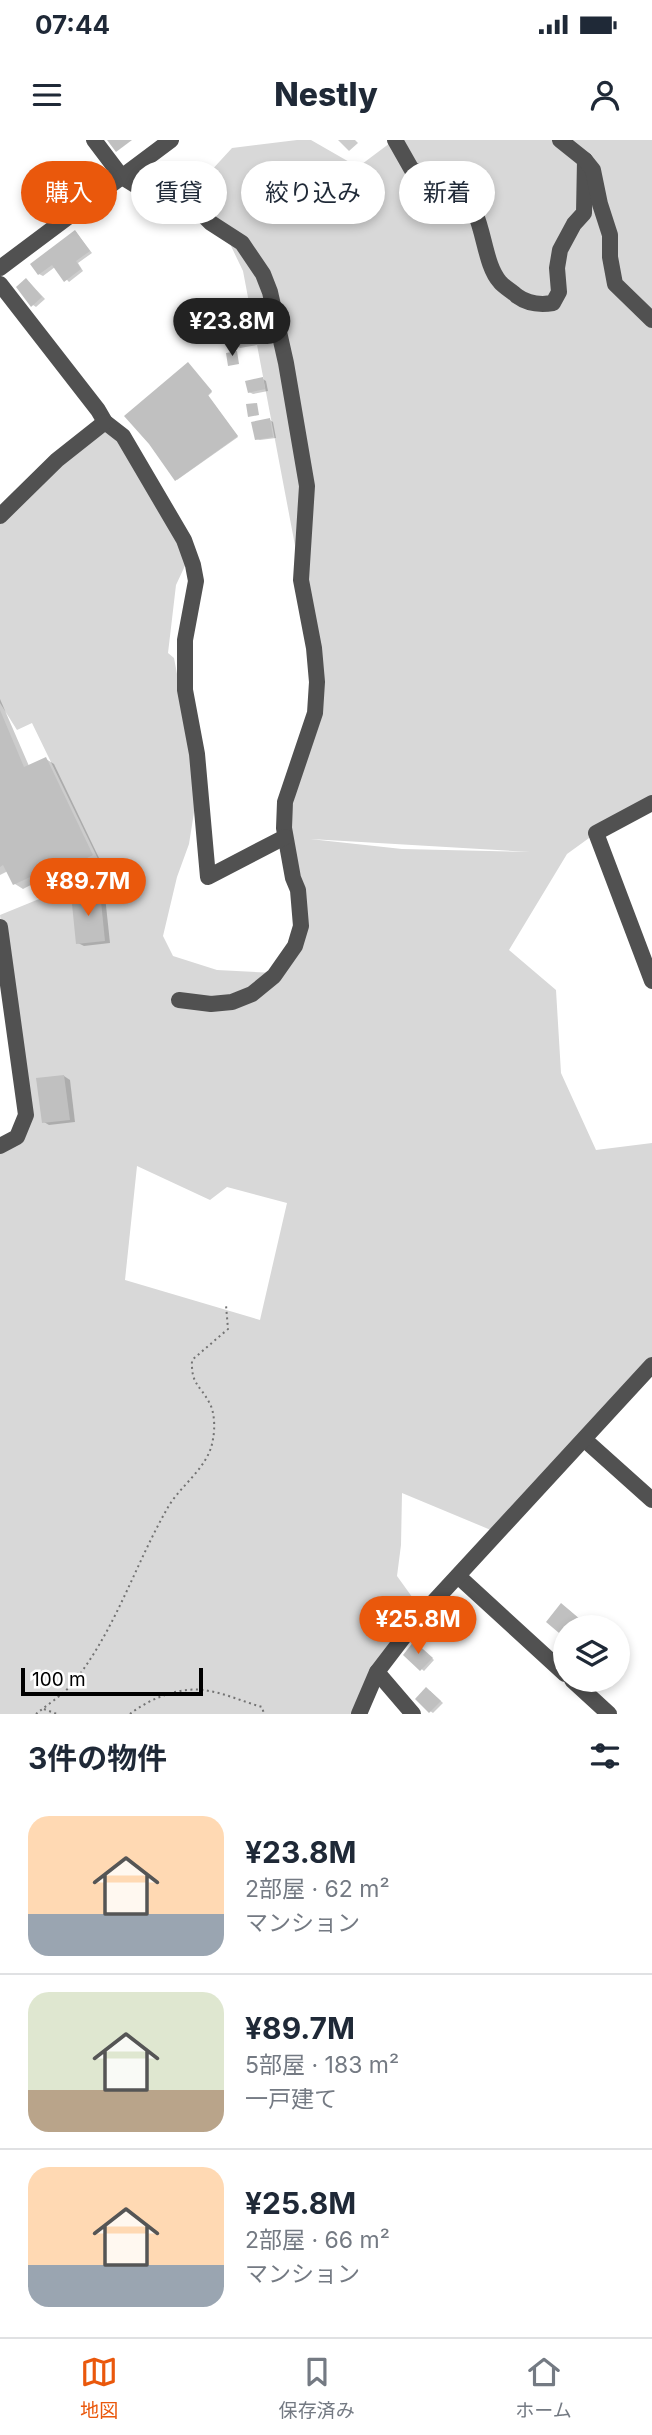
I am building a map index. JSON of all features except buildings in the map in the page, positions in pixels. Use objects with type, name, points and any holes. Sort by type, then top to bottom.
[{"type":"street","points":[[94,140],[122,177],[156,198],[187,204],[197,209],[211,223],[242,243],[262,274],[270,292],[286,363],[307,486],[301,580],[314,648],[317,682],[315,713],[285,802],[285,837],[300,906],[301,926],[295,946],[270,981],[252,994],[232,1002],[221,1003],[179,1000]]},
{"type":"street","points":[[0,268],[171,140]]},
{"type":"street","points":[[395,140],[412,170],[437,177],[458,188],[480,224],[499,282],[523,300],[542,305],[553,303],[559,292],[557,268],[560,250],[574,224],[584,213],[586,160]]},
{"type":"street","points":[[559,140],[586,160],[593,170],[610,235],[610,257],[615,284],[652,320]]},
{"type":"street","points":[[0,284],[105,422],[123,436],[184,540],[193,565],[197,580],[185,640],[185,690],[197,754],[208,877],[285,837]]},
{"type":"street","points":[[0,516],[57,460],[105,422]]},
{"type":"street","points":[[652,803],[596,833],[652,981]]},
{"type":"street","points":[[0,928],[26,1115],[18,1137],[0,1146]]},
{"type":"street","points":[[359,1714],[377,1672],[416,1621],[652,1365]]},
{"type":"street","points":[[585,1440],[652,1500]]},
{"type":"street","points":[[458,1576],[553,1663]]},
{"type":"street","points":[[377,1672],[412,1714]]},
{"type":"street","points":[[585,1692],[609,1714]]},
{"type":"path","points":[[36,1714],[71,1685],[97,1650],[168,1507],[206,1460],[213,1440],[213,1418],[210,1404],[191,1375],[192,1360],[228,1329],[226,1305]]},
{"type":"path","points":[[131,1714],[156,1698],[191,1689],[207,1690],[262,1707],[264,1714]]},
{"type":"path","points":[[43,1708],[57,1714]]},
{"type":"shaded area","points":[[311,140],[348,161],[241,161],[241,224],[385,224],[385,161],[366,161],[394,140],[652,140],[652,803],[596,833],[567,854],[509,950],[556,990],[561,1073],[596,1150],[652,1143],[652,1365],[498,1533],[402,1493],[401,1545],[397,1576],[420,1608],[352,1714],[0,1714],[0,1144],[22,1128],[0,915],[115,868],[115,860],[99,861],[32,723],[17,730],[0,703],[0,515],[105,422],[128,444],[190,555],[176,585],[168,653],[174,658],[189,738],[195,806],[189,844],[177,877],[163,936],[173,956],[217,970],[276,973],[297,940],[285,837],[315,713],[297,556],[243,271],[220,224],[227,224],[227,161],[220,161],[232,148]],"holes":[[[310,839],[530,852],[402,849]],[[137,1166],[210,1200],[227,1187],[287,1203],[260,1320],[125,1280]]]}]
